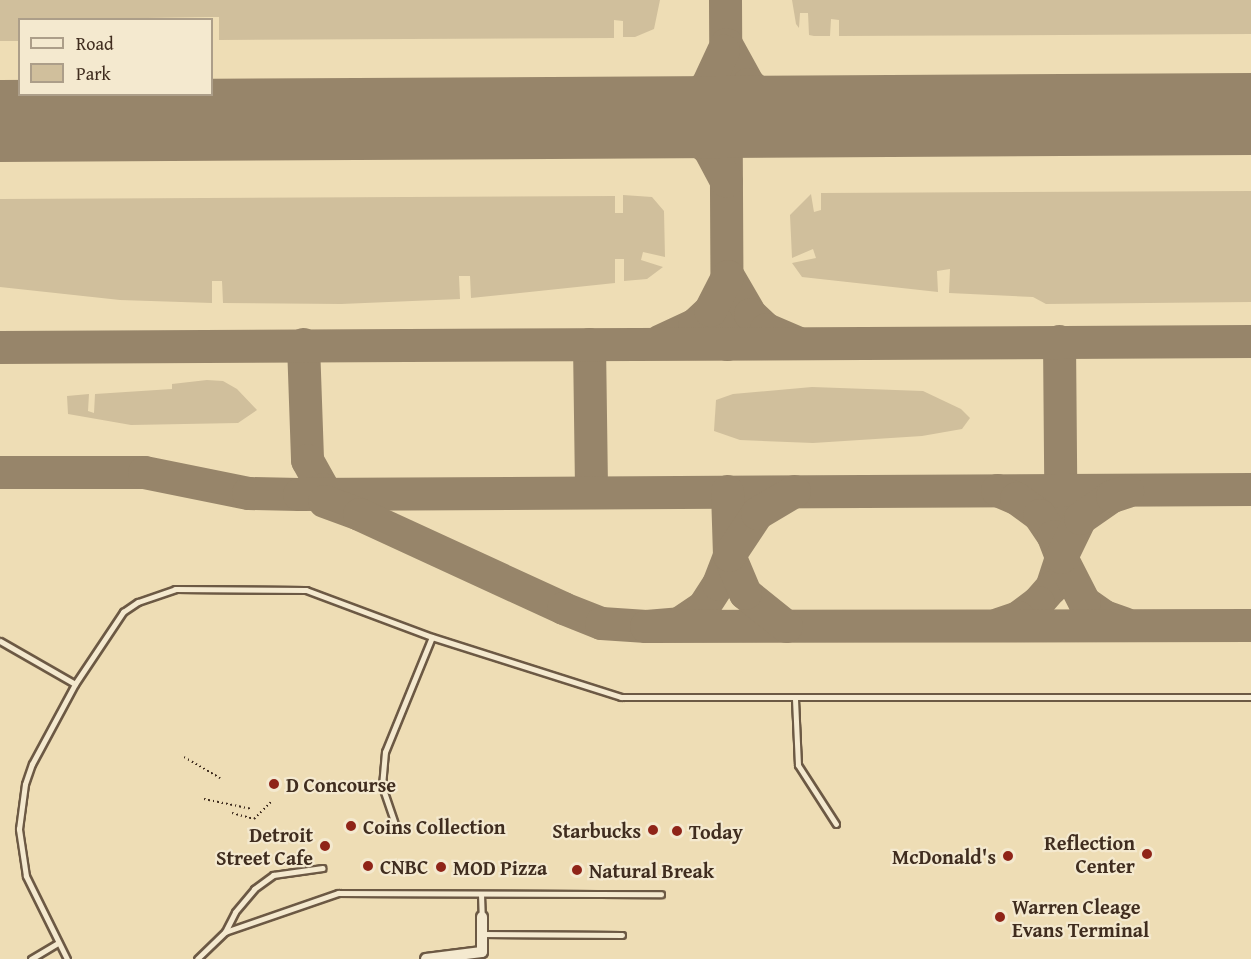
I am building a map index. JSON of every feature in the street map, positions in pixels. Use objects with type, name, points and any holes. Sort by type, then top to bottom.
[{"type":"street","points":[[426,959],[482,952],[482,917]]},
{"type":"lane","points":[[68,959],[26,876],[19,829],[32,764],[75,684],[123,612],[138,602],[176,589],[306,590],[432,637],[621,697],[795,699],[1251,697]]},
{"type":"lane","points":[[395,824],[382,786],[385,752],[432,637]]},
{"type":"lane","points":[[0,642],[75,684]]},
{"type":"lane","points":[[795,699],[798,765],[836,824]]},
{"type":"lane","points":[[196,959],[225,932],[248,896],[273,875],[322,868]]},
{"type":"lane","points":[[225,932],[338,893],[662,894]]},
{"type":"lane","points":[[481,894],[482,917]]},
{"type":"lane","points":[[482,934],[622,935]]},
{"type":"lane","points":[[31,959],[58,943]]},
{"type":"path","points":[[184,757],[220,778]]},
{"type":"path","points":[[204,799],[238,809],[252,809]]},
{"type":"path","points":[[232,813],[254,819],[272,801]]},
{"type":"path","points":[[236,814],[238,809]]},
{"type":"green space","points":[[0,0],[660,0],[654,29],[635,37],[623,37],[623,21],[614,20],[614,38],[219,40],[219,17],[18,18],[18,41],[0,41]]},
{"type":"green space","points":[[792,0],[1251,0],[1251,34],[839,36],[839,20],[831,19],[830,36],[814,36],[809,35],[808,13],[800,13],[799,28],[796,24]]},
{"type":"green space","points":[[1251,191],[1251,302],[1046,304],[1033,297],[949,293],[950,269],[937,271],[938,292],[802,277],[792,263],[816,258],[813,249],[792,258],[790,215],[811,194],[814,212],[821,210],[821,193]]},
{"type":"green space","points":[[623,195],[652,197],[664,211],[665,257],[643,252],[641,260],[663,267],[647,279],[624,281],[624,259],[615,259],[615,283],[471,298],[470,276],[459,276],[460,299],[341,304],[223,303],[222,281],[212,281],[212,303],[120,300],[0,287],[0,199],[615,196],[615,213],[623,213]]},
{"type":"green space","points":[[207,380],[223,381],[237,389],[257,410],[238,423],[131,425],[68,414],[67,396],[89,394],[88,411],[94,413],[95,394],[172,389],[172,384]]},
{"type":"green space","points":[[812,387],[923,391],[961,409],[970,418],[962,429],[922,436],[813,443],[740,440],[714,431],[716,400],[733,394]]},
{"type":"taxiway","points":[[725,0],[727,344]]},
{"type":"taxiway","points":[[726,44],[748,84],[766,99],[803,116]]},
{"type":"taxiway","points":[[649,117],[691,99],[707,85],[723,50]]},
{"type":"taxiway","points":[[649,117],[692,135],[709,149],[726,181]]},
{"type":"taxiway","points":[[659,341],[694,325],[710,310],[727,276]]},
{"type":"taxiway","points":[[728,276],[750,314],[766,329],[796,342]]},
{"type":"taxiway","points":[[1059,341],[1061,557]]},
{"type":"taxiway","points":[[0,347],[1251,341]]},
{"type":"taxiway","points":[[303,344],[307,460],[323,489],[340,503]]},
{"type":"taxiway","points":[[589,344],[591,492]]},
{"type":"taxiway","points":[[0,472],[144,472],[248,493],[299,494],[1251,489]]},
{"type":"taxiway","points":[[997,490],[1016,498],[1039,515],[1053,536],[1061,557],[1051,587],[1038,602],[1018,617],[998,624]]},
{"type":"taxiway","points":[[324,501],[359,514],[563,608],[601,623],[646,626],[679,623],[703,607],[718,584],[729,555],[727,491]]},
{"type":"taxiway","points":[[786,626],[745,593],[729,555],[757,513],[794,491]]},
{"type":"taxiway","points":[[1124,623],[1104,616],[1084,602],[1061,557],[1080,518],[1112,496],[1127,491]]},
{"type":"taxiway","points":[[646,626],[1251,625]]},
{"type":"runway","points":[[0,121],[1251,114]]},
{"type":"place","name":"D Concourse","points":[[274,784]]},
{"type":"place","name":"Coins Collection","points":[[351,826]]},
{"type":"place","name":"Starbucks","points":[[653,830]]},
{"type":"place","name":"Today","points":[[677,831]]},
{"type":"place","name":"Detroit Street Cafe","points":[[325,846]]},
{"type":"place","name":"Reflection Center","points":[[1147,854]]},
{"type":"place","name":"McDonald's","points":[[1008,856]]},
{"type":"place","name":"CNBC","points":[[368,866]]},
{"type":"place","name":"MOD Pizza","points":[[441,867]]},
{"type":"place","name":"Natural Break","points":[[577,870]]},
{"type":"place","name":"Warren Cleage Evans Terminal","points":[[1000,917]]}]
